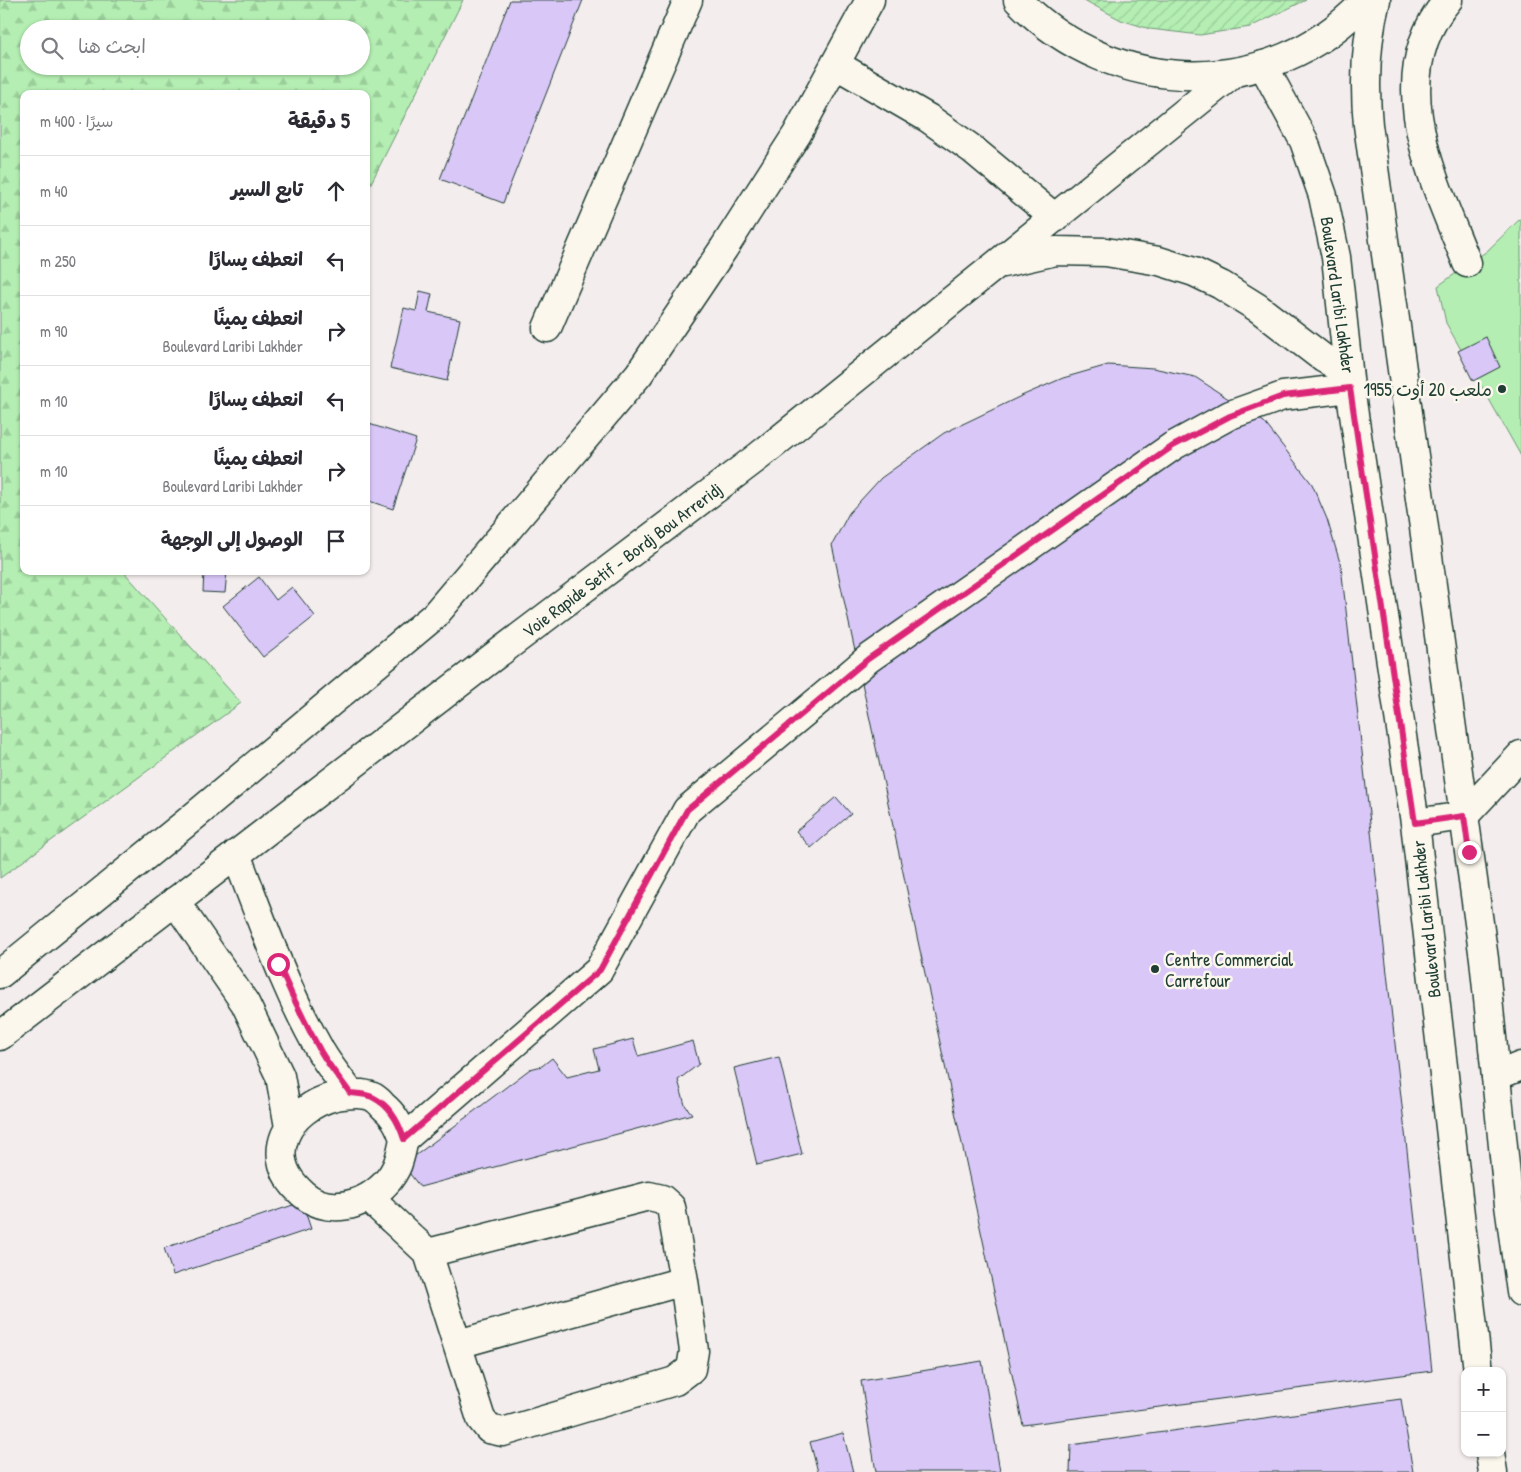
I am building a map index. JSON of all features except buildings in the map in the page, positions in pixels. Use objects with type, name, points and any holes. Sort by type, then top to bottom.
[{"type":"main road","points":[[548,328],[688,0]]},
{"type":"main road","points":[[0,974],[186,823],[434,616],[639,374],[787,150],[870,0]]},
{"type":"main road","points":[[1018,0],[1050,29],[1098,57],[1125,66],[1179,75],[1208,75],[1235,72],[1263,65],[1296,52],[1328,34],[1356,11],[1366,0]]},
{"type":"main road","points":[[1376,0],[1367,60],[1367,116],[1484,959],[1509,1205],[1521,1292]]},
{"type":"main road","points":[[1448,0],[1432,22],[1421,51],[1417,73],[1416,110],[1423,142],[1435,181],[1467,263]]},
{"type":"main road","points":[[835,64],[882,90],[936,124],[993,166],[1055,218]]},
{"type":"main road","name":"Boulevard Laribi Lakhder","points":[[1263,65],[1304,141],[1323,196],[1336,257],[1349,380],[1415,823],[1478,1367]]},
{"type":"main road","name":"Voie Rapide Setif - Bordj Bou Arreridj","points":[[0,1036],[484,664],[759,456],[1235,72]]},
{"type":"main road","points":[[996,265],[1056,250],[1106,252],[1159,260],[1194,272],[1221,285],[1258,308],[1349,380]]},
{"type":"main road","points":[[404,1139],[600,970],[687,810],[868,659],[1173,446],[1230,416],[1283,396],[1349,380]]},
{"type":"main road","points":[[1415,823],[1464,816],[1521,755]]},
{"type":"main road","points":[[236,854],[271,947],[293,998],[322,1054],[350,1093]]},
{"type":"main road","points":[[175,901],[245,1003],[280,1076],[289,1127]]},
{"type":"main road","points":[[1496,1076],[1521,1066]]},
{"type":"main road","points":[[350,1093],[374,1097],[391,1112],[399,1123],[404,1139],[396,1168],[382,1187],[369,1198],[352,1205],[330,1206],[311,1201],[293,1185],[284,1169],[281,1148],[289,1127],[302,1113],[324,1099],[350,1093]]},
{"type":"main road","points":[[369,1198],[428,1253],[481,1419],[489,1429],[503,1432],[674,1381],[691,1368],[694,1351],[684,1280],[671,1207],[662,1198],[649,1196],[428,1253]]},
{"type":"main road","points":[[458,1344],[684,1280]]},
{"type":"main road","points":[[1490,1457],[1492,1472]]},
{"type":"green space","points":[[0,0],[463,0],[370,185],[370,90],[20,90],[20,575],[127,575],[241,703],[0,878]]},
{"type":"green space","points":[[1084,0],[1306,0],[1250,27],[1200,35],[1150,29],[1121,20]]},
{"type":"green space","name":"ملعب 20 أوت 1955","points":[[1521,218],[1521,456],[1446,323],[1438,286],[1487,251]]},
{"type":"place","name":"ملعب 20 أوت 1955","points":[[1502,389]]},
{"type":"place","name":"Centre Commercial Carrefour","points":[[1155,969]]},
{"type":"route","points":[[278,964],[322,1054],[350,1093],[374,1097],[391,1112],[399,1123],[404,1139],[600,970],[687,810],[868,659],[1173,446],[1230,416],[1283,396],[1350,388],[1415,823],[1464,816],[1469,852]]}]
